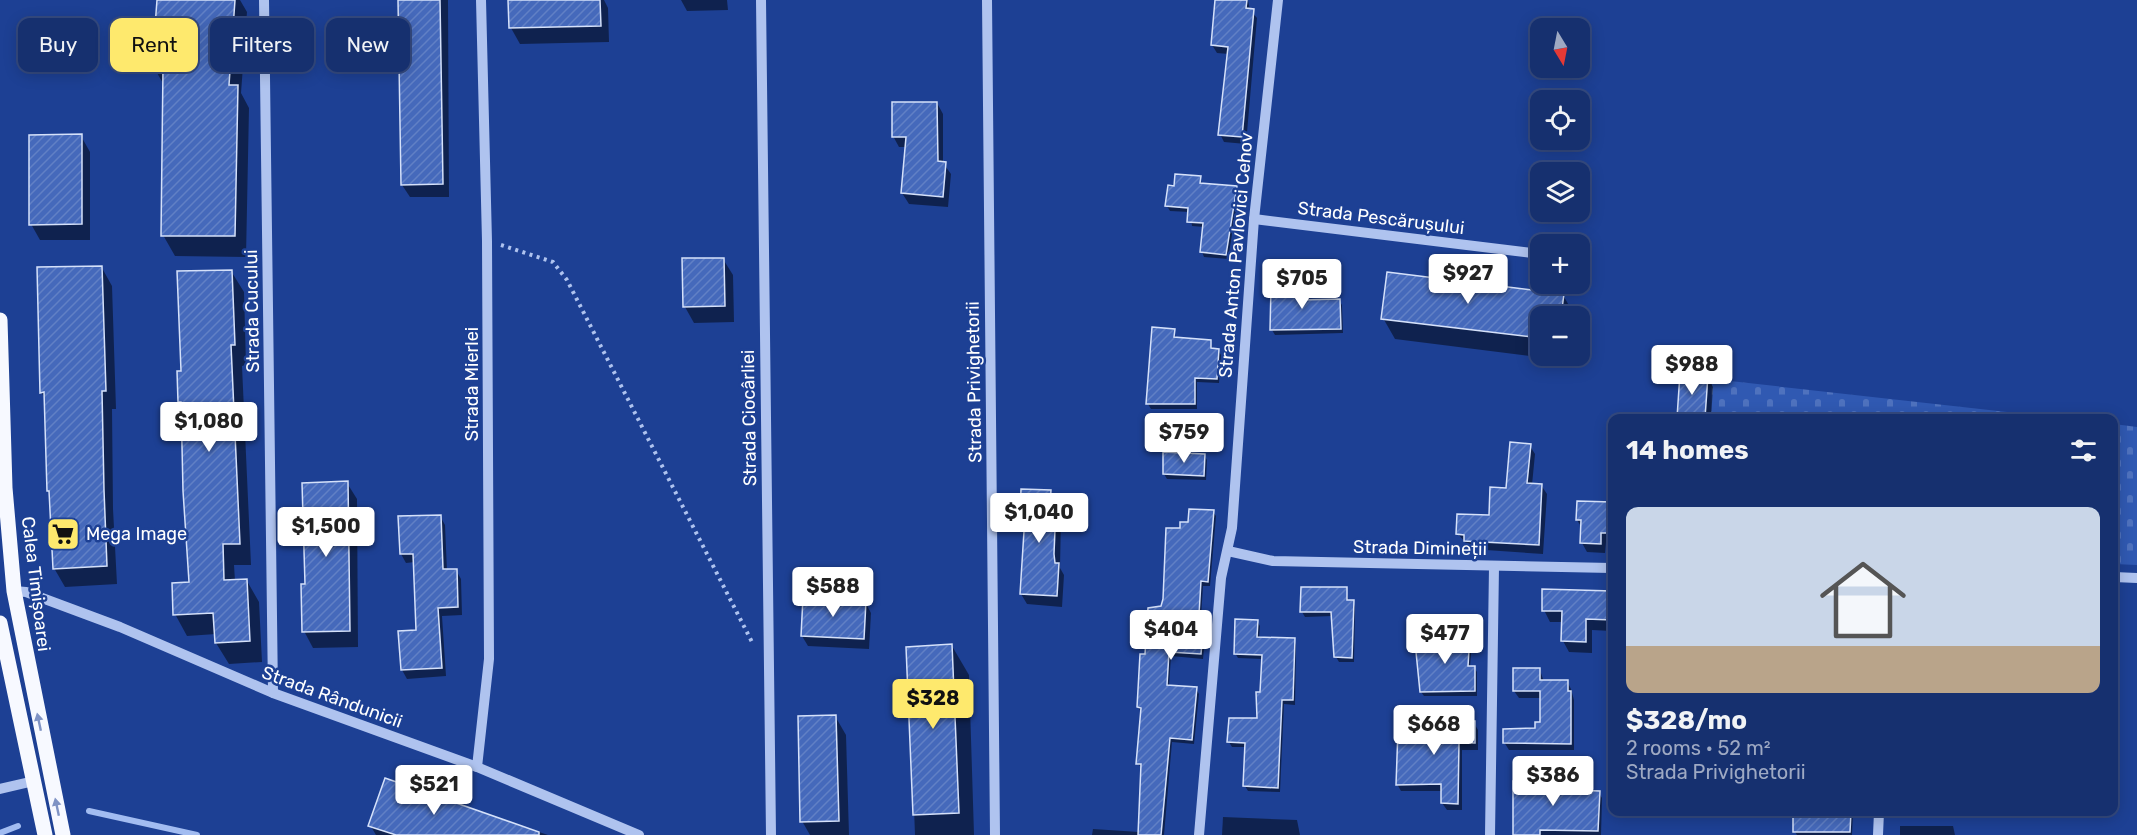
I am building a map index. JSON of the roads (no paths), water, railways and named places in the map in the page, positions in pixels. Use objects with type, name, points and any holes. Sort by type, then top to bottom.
[{"type":"main road","name":"Calea Timișoarei","points":[[0,320],[4,477],[14,591],[63,835]]},
{"type":"main road","name":"Calea Timișoarei","points":[[0,623],[45,835]]},
{"type":"street","name":"Strada Cucului","points":[[264,0],[273,693]]},
{"type":"street","name":"Strada Mierlei","points":[[477,767],[489,658],[487,241],[481,0]]},
{"type":"street","name":"Strada Ciocârliei","points":[[761,0],[771,835]]},
{"type":"street","name":"Strada Privighetorii","points":[[987,0],[995,835]]},
{"type":"street","name":"Strada Anton Pavlovici Cehov","points":[[1198,835],[1221,578],[1232,528],[1254,219],[1278,0]]},
{"type":"street","name":"Strada Pescărușului","points":[[1254,219],[1530,253]]},
{"type":"street","name":"Strada Dimineții","points":[[1228,551],[1274,561],[1608,568]]},
{"type":"street","points":[[1490,835],[1494,567]]},
{"type":"street","points":[[2118,578],[2137,578]]},
{"type":"street","name":"Strada Rândunicii","points":[[14,591],[26,592],[120,627],[273,693],[477,767],[639,835]]},
{"type":"street","points":[[0,789],[34,781]]},
{"type":"street","points":[[1878,835],[1879,816]]},
{"type":"waterway","points":[[89,811],[197,835]]},
{"type":"waterway","points":[[0,833],[18,826]]},
{"type":"place","name":"Mega Image","points":[[63,534]]}]
